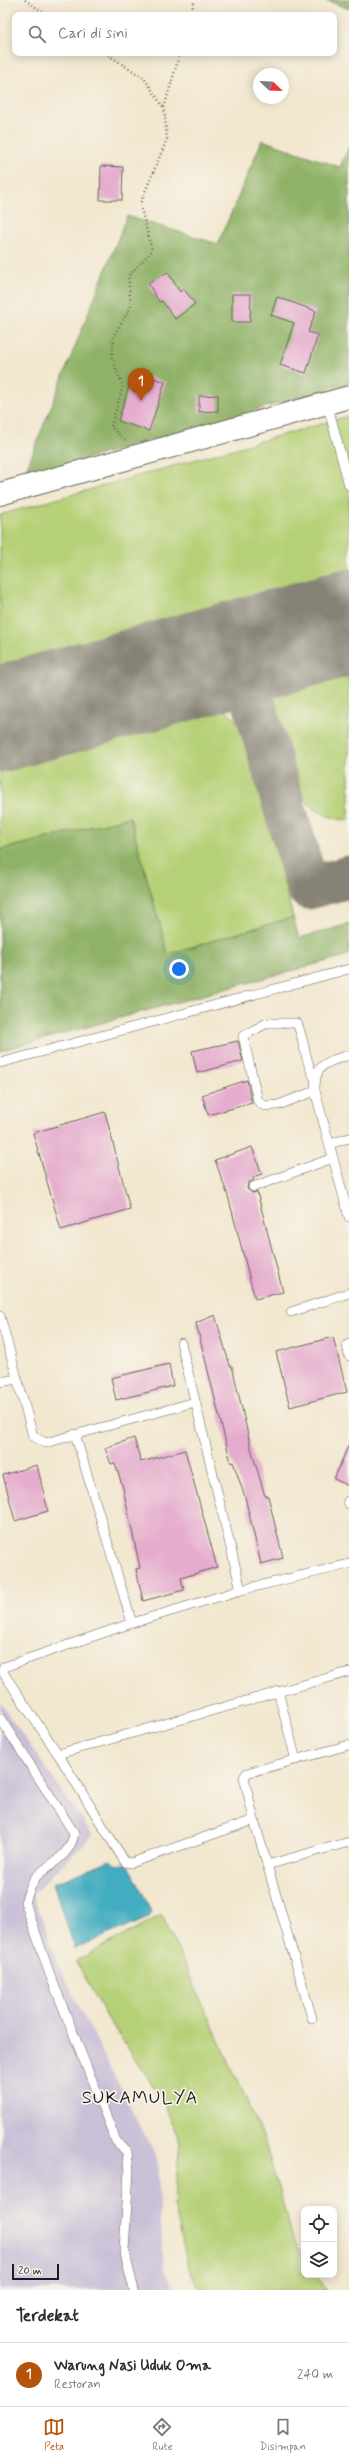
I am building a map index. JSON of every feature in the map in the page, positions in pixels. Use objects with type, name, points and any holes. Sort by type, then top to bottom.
[{"type":"street","points":[[0,494],[349,397]]},
{"type":"lane","points":[[328,403],[346,461],[349,485]]},
{"type":"lane","points":[[0,1064],[349,969]]},
{"type":"lane","points":[[315,1091],[278,1104],[264,1106],[258,1101],[243,1036],[267,1023],[297,1023],[302,1034],[306,1062],[314,1077],[315,1091],[349,1217]]},
{"type":"lane","points":[[314,1077],[319,1069],[328,1061],[349,1055]]},
{"type":"lane","points":[[330,1144],[349,1138]]},
{"type":"lane","points":[[253,1187],[333,1158]]},
{"type":"lane","points":[[291,1312],[349,1293]]},
{"type":"lane","points":[[0,1316],[33,1436],[45,1443],[195,1402]]},
{"type":"lane","points":[[181,1343],[241,1590]]},
{"type":"lane","points":[[349,1344],[347,1345],[349,1356]]},
{"type":"lane","points":[[0,1382],[17,1379]]},
{"type":"lane","points":[[76,1434],[132,1623]]},
{"type":"lane","points":[[254,1820],[131,1863],[125,1862],[58,1754],[2,1671],[4,1667],[132,1623],[241,1590],[349,1564]]},
{"type":"lane","points":[[58,1754],[349,1672]]},
{"type":"lane","points":[[278,1691],[296,1760]]},
{"type":"lane","points":[[0,1718],[74,1833],[72,1844],[65,1854],[35,1878],[25,1902],[49,1972],[116,2141],[127,2152],[129,2171],[124,2250],[134,2290]]},
{"type":"lane","points":[[312,2018],[254,1820],[244,1777],[247,1773],[349,1746]]},
{"type":"lane","points":[[267,1865],[349,1843]]},
{"type":"path","points":[[25,0],[43,12]]},
{"type":"path","points":[[191,12],[195,0]]},
{"type":"path","points":[[111,56],[144,78],[164,108]]},
{"type":"path","points":[[142,455],[111,427],[123,386],[112,358],[114,336],[131,307],[128,276],[152,251],[140,204],[167,139],[164,108],[179,56]]},
{"type":"shaded area","points":[[0,1703],[93,1835],[33,1894],[60,1969],[157,2159],[164,2271],[177,2290],[0,2290]]},
{"type":"green space","points":[[326,0],[349,0],[349,9]]},
{"type":"green space","points":[[262,140],[340,167],[349,146],[349,383],[23,477],[127,216],[218,244]]},
{"type":"green space","points":[[349,416],[349,600],[0,698],[0,515]]},
{"type":"green space","points":[[349,642],[349,820],[332,817],[317,811],[306,801],[296,788],[283,758],[274,716],[273,699],[278,684],[292,666],[300,659],[318,651]]},
{"type":"green space","points":[[183,689],[211,699],[229,713],[244,729],[293,917],[168,954],[130,817],[0,850],[0,739]]},
{"type":"green space","points":[[130,817],[168,954],[293,917],[299,938],[349,924],[349,955],[0,1051],[0,850]]},
{"type":"green space","points":[[162,1915],[263,2136],[294,2242],[301,2252],[301,2278],[319,2278],[327,2290],[200,2290],[188,2267],[174,2204],[180,2142],[162,2099],[107,2017],[76,1961]]},
{"type":"water","points":[[110,1860],[117,1865],[129,1865],[151,1911],[148,1917],[75,1949],[53,1884]]},
{"type":"building","points":[[101,166],[123,167],[122,200],[100,200]]},
{"type":"building","points":[[168,272],[180,292],[184,289],[195,304],[175,319],[162,301],[159,302],[148,283]]},
{"type":"building","points":[[232,294],[251,294],[250,322],[232,322]]},
{"type":"building","points":[[277,297],[316,311],[308,332],[318,335],[306,373],[280,365],[294,323],[271,315]]},
{"type":"building","points":[[134,371],[165,382],[149,431],[118,421]]},
{"type":"building","points":[[218,395],[218,411],[199,412],[199,396]]},
{"type":"building","points":[[238,1041],[243,1061],[197,1073],[192,1051]]},
{"type":"building","points":[[247,1080],[252,1103],[208,1115],[202,1095]]},
{"type":"building","points":[[105,1112],[130,1209],[61,1230],[33,1133]]},
{"type":"building","points":[[252,1147],[262,1174],[253,1177],[254,1180],[248,1183],[247,1189],[252,1193],[257,1192],[283,1292],[255,1299],[228,1196],[215,1160]]},
{"type":"building","points":[[215,1315],[230,1366],[232,1366],[252,1452],[265,1496],[268,1496],[283,1558],[261,1564],[245,1497],[233,1462],[231,1463],[196,1323]]},
{"type":"building","points":[[333,1337],[347,1392],[290,1407],[276,1352]]},
{"type":"building","points":[[169,1364],[173,1386],[116,1400],[111,1378]]},
{"type":"building","points":[[134,1438],[141,1462],[185,1450],[217,1567],[181,1578],[184,1590],[143,1601],[136,1569],[140,1568],[123,1488],[115,1463],[111,1464],[105,1448]]},
{"type":"building","points":[[349,1444],[349,1486],[334,1479]]},
{"type":"building","points":[[37,1465],[48,1511],[15,1521],[3,1475]]},
{"type":"taxiway","points":[[239,652],[308,888],[349,877]]},
{"type":"runway","points":[[0,719],[349,622]]},
{"type":"place","name":"Warung Nasi Uduk Oma","points":[[141,401]]},
{"type":"district","name":"SUKAMULYA","points":[[140,2097]]}]
